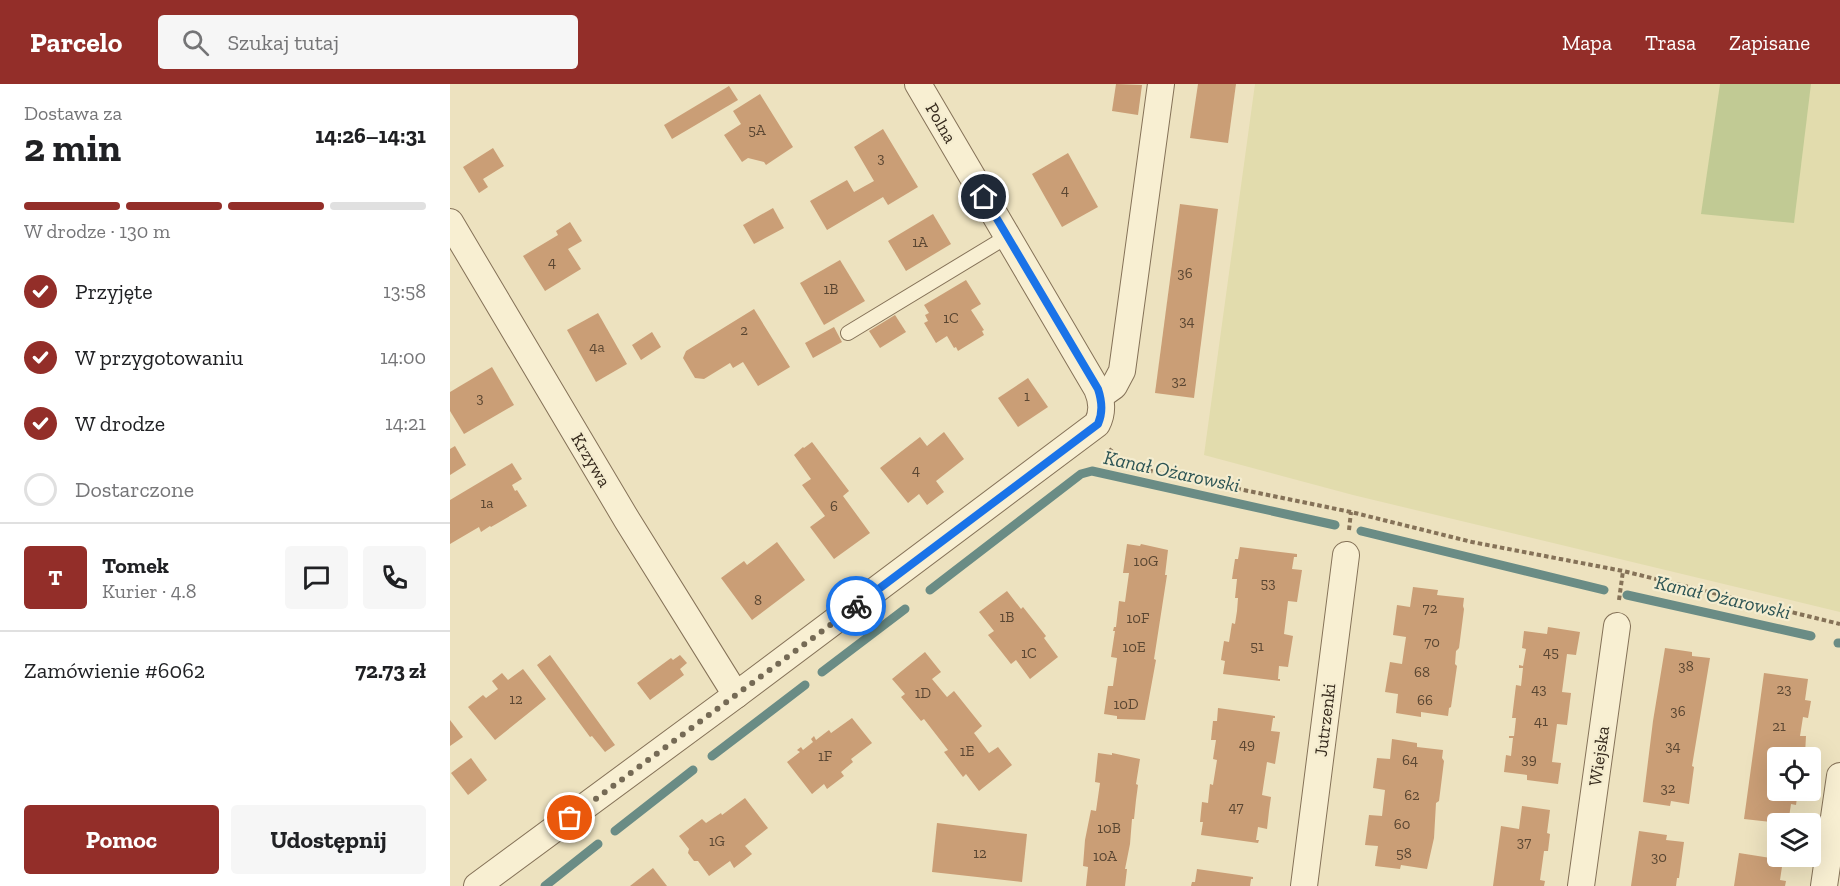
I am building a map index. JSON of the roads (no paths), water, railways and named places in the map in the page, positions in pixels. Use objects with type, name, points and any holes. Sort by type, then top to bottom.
[{"type":"street","name":"Polna","points":[[918,84],[1008,236],[1100,411]]},
{"type":"street","points":[[477,886],[736,695],[1100,411],[1122,371],[1161,84]]},
{"type":"street","name":"Krzywa","points":[[450,222],[627,520],[736,695]]},
{"type":"street","name":"Jutrzenki","points":[[1304,886],[1346,555]]},
{"type":"street","name":"Wiejska","points":[[1581,886],[1617,626]]},
{"type":"street","points":[[1824,886],[1840,776]]},
{"type":"lane","points":[[848,333],[1008,236]]},
{"type":"waterway","name":"Kanał Ożarowski","points":[[930,590],[1081,474],[1092,471],[1335,525]]},
{"type":"waterway","name":"Kanał Ożarowski","points":[[1361,531],[1604,590]]},
{"type":"waterway","name":"Kanał Ożarowski","points":[[1627,595],[1811,636]]},
{"type":"waterway","name":"Kanał Ożarowski","points":[[822,672],[905,609]]},
{"type":"waterway","name":"Kanał Ożarowski","points":[[712,756],[805,685]]},
{"type":"waterway","name":"Kanał Ożarowski","points":[[615,831],[693,770]]},
{"type":"waterway","name":"Kanał Ożarowski","points":[[545,886],[598,844]]}]
